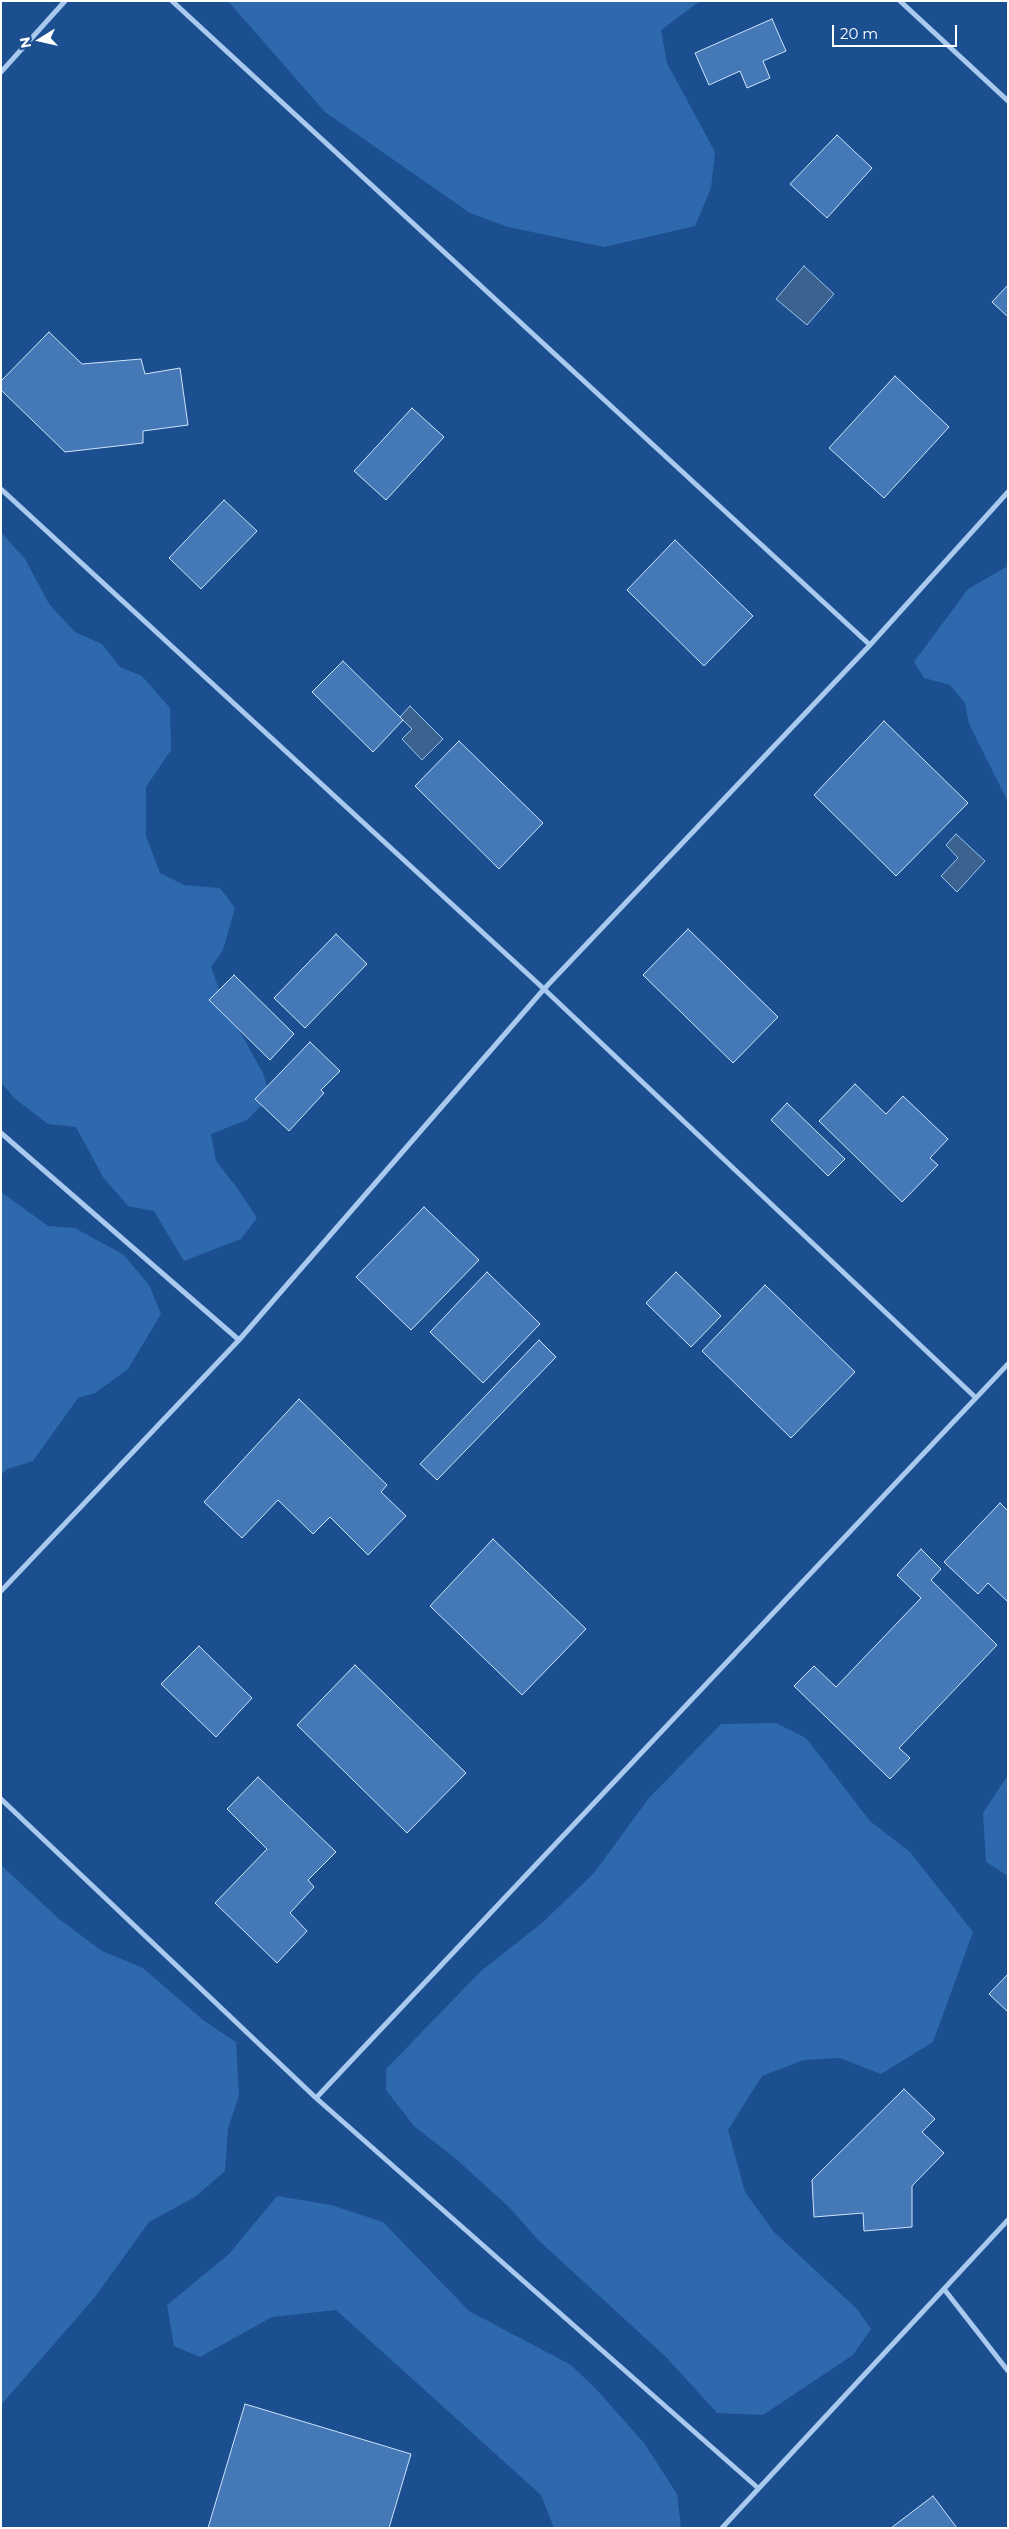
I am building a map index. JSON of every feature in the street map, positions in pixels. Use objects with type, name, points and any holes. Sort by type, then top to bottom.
[{"type":"street","points":[[1,72],[65,1]]},
{"type":"street","points":[[172,1],[870,646]]},
{"type":"street","points":[[900,1],[1008,101]]},
{"type":"street","points":[[1,489],[544,989],[976,1397]]},
{"type":"street","points":[[1,1591],[239,1340],[544,989],[870,646],[1008,492]]},
{"type":"street","points":[[1,1133],[239,1340]]},
{"type":"street","points":[[316,2098],[1008,1364]]},
{"type":"street","points":[[1,1799],[316,2098],[758,2488]]},
{"type":"street","points":[[722,2528],[1008,2220]]},
{"type":"street","points":[[944,2289],[1008,2371]]},
{"type":"shaded area","points":[[228,1],[700,1],[661,30],[667,63],[715,152],[711,188],[695,226],[604,247],[508,227],[470,213],[325,112]]},
{"type":"shaded area","points":[[804,266],[834,294],[807,325],[776,299]]},
{"type":"shaded area","points":[[1,532],[25,559],[49,604],[75,632],[102,644],[120,667],[142,676],[170,708],[171,750],[146,787],[146,836],[160,873],[184,885],[220,888],[235,908],[223,950],[211,967],[224,1003],[263,1073],[270,1097],[247,1120],[211,1134],[216,1161],[238,1189],[257,1218],[241,1239],[184,1261],[154,1211],[128,1206],[103,1177],[76,1127],[48,1124],[14,1098],[1,1082]]},
{"type":"shaded area","points":[[1008,566],[1008,802],[969,724],[965,703],[950,685],[924,678],[914,662],[968,589]]},
{"type":"shaded area","points":[[410,706],[443,739],[422,760],[402,739],[412,729],[400,717]]},
{"type":"shaded area","points":[[956,834],[985,861],[957,892],[941,876],[958,858],[946,845]]},
{"type":"shaded area","points":[[1,1192],[48,1226],[75,1228],[124,1255],[149,1285],[161,1314],[128,1369],[95,1393],[78,1398],[33,1461],[7,1469],[1,1475]]},
{"type":"shaded area","points":[[776,1723],[806,1738],[870,1821],[910,1852],[973,1932],[933,2042],[881,2074],[840,2058],[804,2060],[762,2076],[728,2130],[745,2192],[774,2232],[857,2309],[871,2329],[853,2355],[763,2415],[717,2413],[666,2357],[537,2239],[511,2209],[456,2159],[414,2126],[386,2090],[386,2069],[481,1971],[542,1923],[594,1873],[649,1798],[721,1724]]},
{"type":"shaded area","points":[[1008,1775],[1008,1876],[986,1862],[983,1813]]},
{"type":"shaded area","points":[[1,1865],[59,1919],[102,1951],[143,1968],[203,2020],[236,2042],[239,2095],[228,2129],[225,2171],[195,2197],[149,2222],[95,2297],[1,2405]]},
{"type":"shaded area","points":[[277,2196],[331,2205],[383,2222],[469,2311],[571,2365],[597,2390],[644,2443],[677,2494],[681,2528],[554,2528],[541,2495],[336,2310],[272,2317],[200,2357],[174,2346],[167,2305],[229,2254]]},
{"type":"building","points":[[772,19],[786,51],[763,61],[770,78],[747,88],[740,71],[709,85],[695,53]]},
{"type":"building","points":[[837,135],[872,168],[827,218],[790,184]]},
{"type":"building","points":[[1008,285],[1008,317],[992,302]]},
{"type":"building","points":[[49,332],[82,364],[141,359],[145,374],[180,368],[188,425],[143,431],[143,443],[65,452],[1,390],[1,381]]},
{"type":"building","points":[[895,376],[949,427],[884,498],[829,448]]},
{"type":"building","points":[[412,408],[444,437],[386,500],[354,471]]},
{"type":"building","points":[[224,500],[257,531],[201,589],[169,558]]},
{"type":"building","points":[[675,540],[753,616],[704,666],[627,590]]},
{"type":"building","points":[[343,661],[403,720],[373,752],[312,692]]},
{"type":"building","points":[[884,721],[968,803],[896,876],[814,795]]},
{"type":"building","points":[[459,741],[543,823],[499,869],[415,786]]},
{"type":"building","points":[[688,929],[778,1017],[733,1063],[643,975]]},
{"type":"building","points":[[336,934],[367,964],[305,1028],[274,998]]},
{"type":"building","points":[[234,975],[294,1034],[270,1060],[209,1000]]},
{"type":"building","points":[[310,1042],[340,1071],[321,1090],[324,1093],[289,1131],[255,1099]]},
{"type":"building","points":[[855,1084],[886,1114],[903,1096],[948,1139],[930,1158],[938,1165],[902,1202],[819,1121]]},
{"type":"building","points":[[787,1103],[845,1159],[828,1176],[771,1120]]},
{"type":"building","points":[[424,1207],[479,1260],[411,1330],[356,1277]]},
{"type":"building","points":[[487,1272],[540,1324],[483,1383],[430,1332]]},
{"type":"building","points":[[676,1272],[721,1316],[691,1347],[646,1303]]},
{"type":"building","points":[[765,1285],[855,1372],[791,1438],[702,1351]]},
{"type":"building","points":[[539,1340],[556,1357],[437,1480],[420,1464]]},
{"type":"building","points":[[299,1399],[387,1485],[381,1492],[406,1516],[368,1555],[330,1517],[313,1534],[278,1500],[242,1538],[204,1502]]},
{"type":"building","points":[[1000,1503],[1008,1511],[1008,1602],[988,1583],[978,1594],[944,1562]]},
{"type":"building","points":[[493,1539],[586,1629],[522,1695],[430,1606]]},
{"type":"building","points":[[921,1549],[941,1569],[931,1580],[997,1645],[899,1748],[910,1758],[890,1779],[794,1686],[814,1666],[836,1687],[921,1598],[897,1575]]},
{"type":"building","points":[[199,1646],[252,1698],[216,1737],[161,1684]]},
{"type":"building","points":[[355,1665],[466,1773],[407,1833],[297,1725]]},
{"type":"building","points":[[258,1777],[336,1852],[308,1880],[314,1887],[290,1913],[307,1931],[277,1963],[215,1903],[267,1849],[227,1809]]},
{"type":"building","points":[[1008,1974],[1008,2012],[989,1994]]},
{"type":"building","points":[[904,2089],[935,2119],[922,2132],[944,2153],[912,2186],[912,2227],[864,2231],[863,2213],[814,2217],[812,2180]]},
{"type":"building","points":[[245,2404],[411,2454],[389,2528],[208,2528]]},
{"type":"building","points":[[933,2496],[957,2528],[891,2528]]}]
